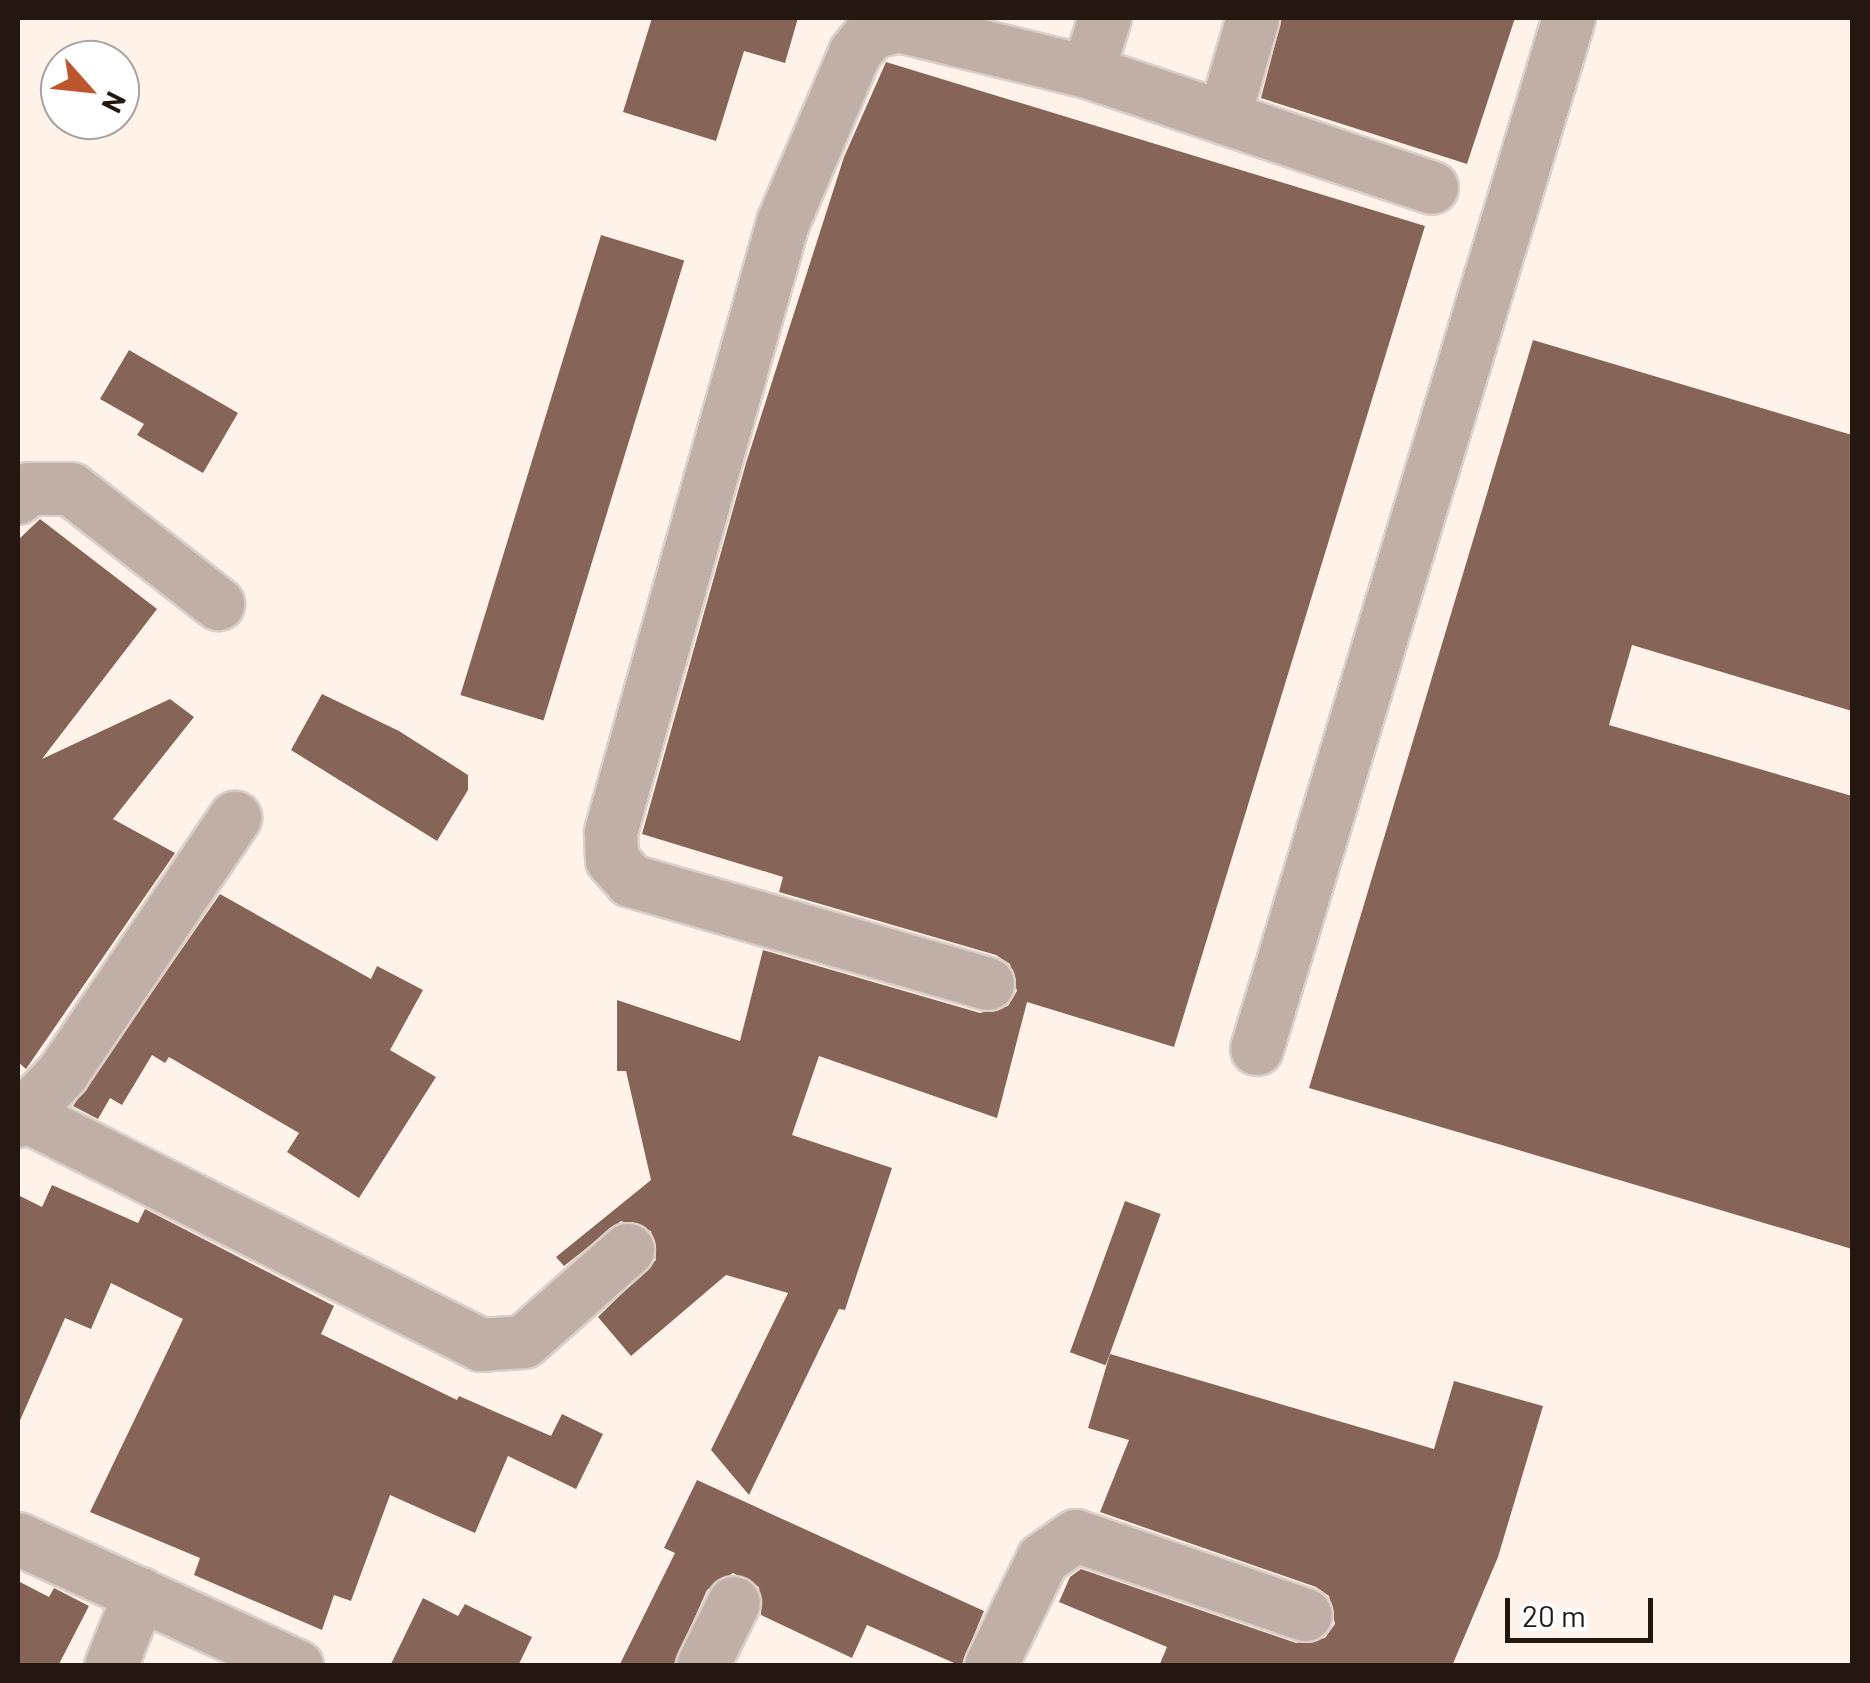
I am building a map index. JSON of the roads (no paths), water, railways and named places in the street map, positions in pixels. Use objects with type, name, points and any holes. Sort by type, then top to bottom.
[{"type":"street","points":[[1088,72],[1104,18]]},
{"type":"street","points":[[1224,118],[1254,18]]},
{"type":"street","points":[[1257,1049],[1569,18]]},
{"type":"street","points":[[988,984],[631,881],[612,860],[611,832],[783,222],[854,53],[871,33],[898,26],[1088,72],[1432,188]]},
{"type":"street","points":[[18,498],[29,489],[71,488],[218,604]]},
{"type":"street","points":[[234,818],[64,1073],[19,1115],[482,1345],[524,1342],[628,1250]]},
{"type":"street","points":[[991,1666],[1043,1559],[1076,1536],[1306,1615]]},
{"type":"street","points":[[18,1539],[297,1666]]},
{"type":"street","points":[[111,1666],[140,1594]]},
{"type":"street","points":[[703,1666],[734,1603]]}]
